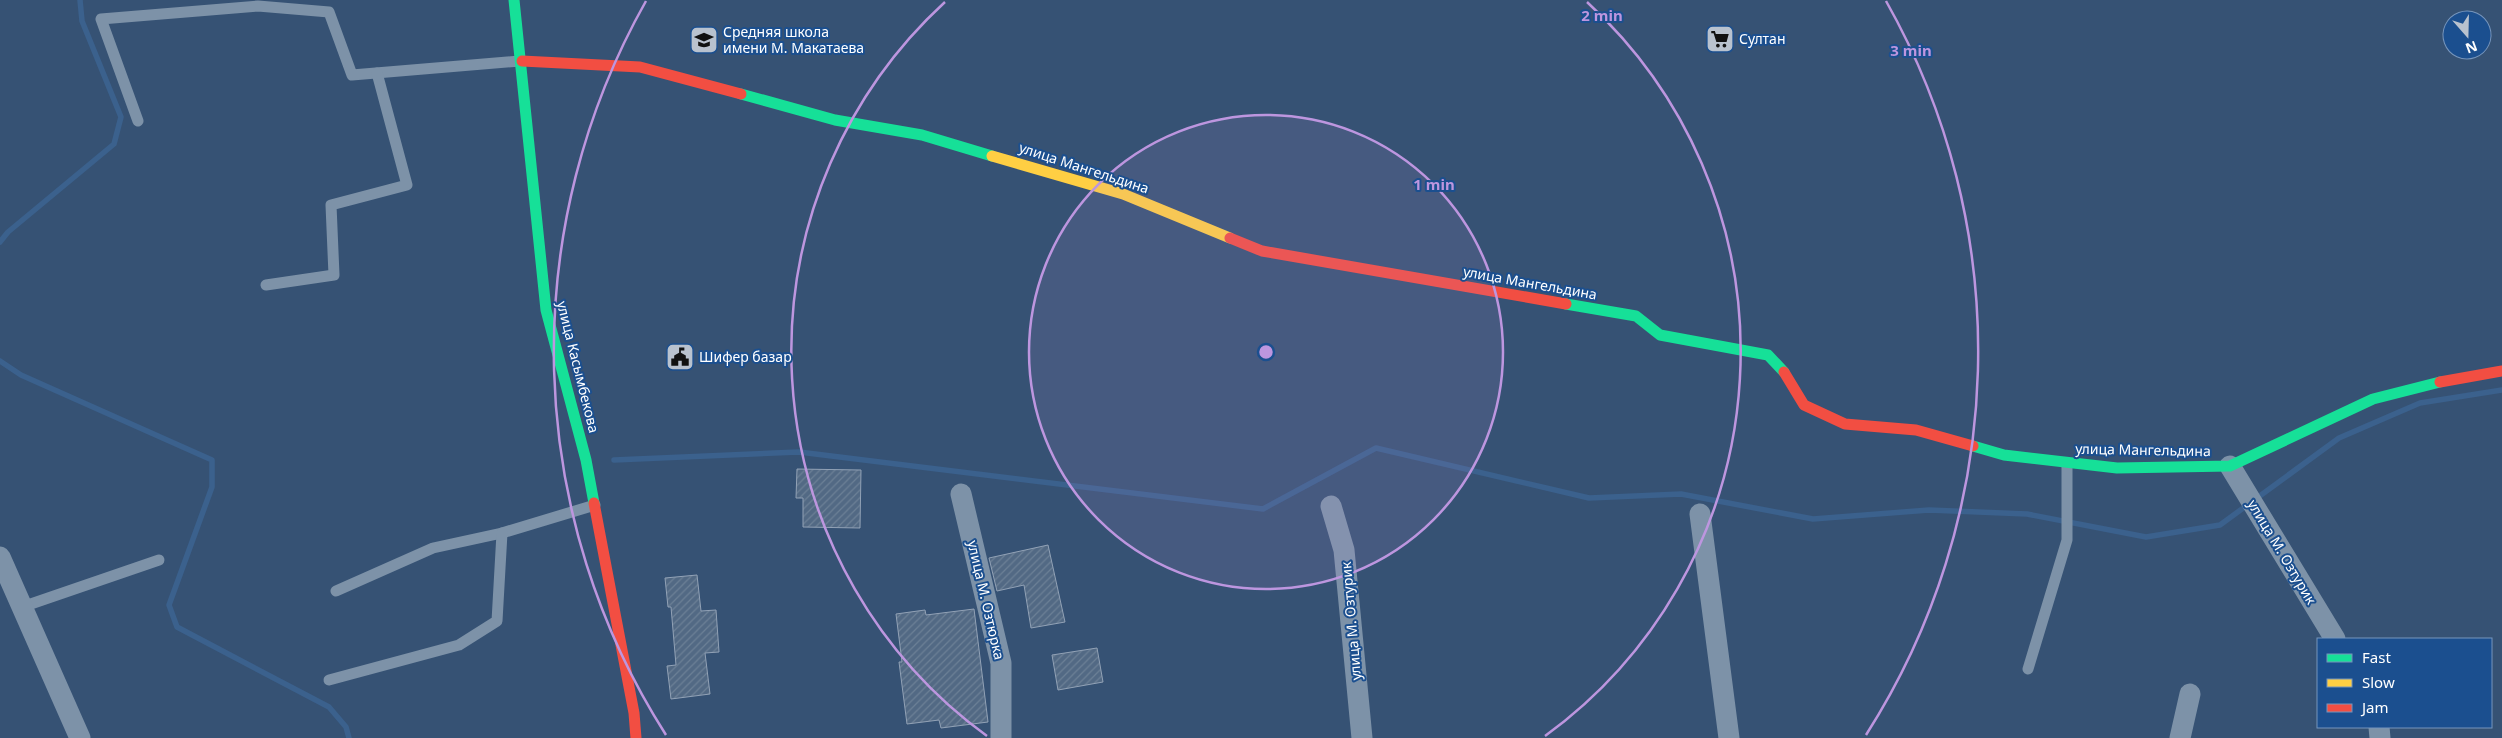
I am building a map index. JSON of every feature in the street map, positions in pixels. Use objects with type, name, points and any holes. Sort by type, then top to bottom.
[{"type":"street","name":"улица Касымбекова","points":[[514,0],[522,61],[546,310],[586,460],[634,713],[636,738]]},
{"type":"street","name":"улица Мангельдина","points":[[522,61],[640,67],[835,120],[922,135],[1124,194],[1262,251],[1636,316],[1660,335],[1768,354],[1785,373],[1804,405],[1845,424],[1916,430],[2004,455],[2067,464],[2117,468],[2230,466],[2373,399],[2441,382],[2502,371]]},
{"type":"street","name":"улица М. Озтурик","points":[[2230,466],[2334,638]]},
{"type":"street","name":"улица М. Озтюрка","points":[[961,494],[1001,663],[1001,738]]},
{"type":"street","name":"улица М. Озтурик","points":[[1331,506],[1344,550],[1362,738]]},
{"type":"street","points":[[1700,514],[1729,738]]},
{"type":"street","points":[[0,557],[80,738]]},
{"type":"street","points":[[2180,738],[2190,694]]},
{"type":"lane","points":[[138,121],[100,19],[258,6],[330,12],[352,75],[522,61]]},
{"type":"lane","points":[[266,285],[334,275],[331,205],[407,185],[377,73]]},
{"type":"lane","points":[[2028,670],[2067,540],[2067,464]]},
{"type":"lane","points":[[336,591],[434,548],[502,533],[595,505]]},
{"type":"lane","points":[[329,680],[459,645],[497,621],[502,533]]},
{"type":"lane","points":[[22,608],[159,560]]},
{"type":"building","points":[[797,469],[861,470],[860,528],[803,527],[803,498],[796,498]]},
{"type":"building","points":[[1048,545],[1065,622],[1031,628],[1024,585],[997,591],[989,558]]},
{"type":"building","points":[[697,575],[701,611],[716,610],[719,652],[705,653],[710,694],[671,699],[667,666],[676,665],[671,607],[668,607],[665,578]]},
{"type":"building","points":[[974,609],[988,722],[941,728],[939,720],[907,724],[899,662],[902,662],[896,614],[925,610],[926,615]]},
{"type":"building","points":[[1097,648],[1103,682],[1058,690],[1052,655]]},
{"type":"waterway","points":[[0,242],[8,232],[114,144],[121,117],[82,21],[80,0]]},
{"type":"waterway","points":[[0,361],[21,375],[212,460],[212,487],[169,605],[177,627],[329,707],[346,727],[349,738]]},
{"type":"waterway","points":[[614,460],[799,452],[1263,509],[1376,448],[1589,498],[1681,494],[1813,519],[1929,510],[2027,514],[2146,537],[2220,525],[2339,438],[2420,403],[2502,390]]},
{"type":"traffic: fast","points":[[514,0],[546,310],[586,460],[594,503]]},
{"type":"traffic: fast","points":[[741,94],[835,120],[922,135],[992,156]]},
{"type":"traffic: fast","points":[[1566,304],[1636,316],[1660,335],[1768,355],[1784,372]]},
{"type":"traffic: fast","points":[[1973,446],[2004,455],[2117,468],[2230,466],[2373,399],[2440,382]]},
{"type":"traffic: slow","points":[[992,156],[1123,194],[1230,238]]},
{"type":"traffic: jam","points":[[522,61],[640,67],[741,94]]},
{"type":"traffic: jam","points":[[1230,238],[1262,251],[1566,304]]},
{"type":"traffic: jam","points":[[2440,382],[2502,371]]},
{"type":"traffic: jam","points":[[1784,372],[1804,405],[1845,424],[1916,430],[1973,446]]},
{"type":"traffic: jam","points":[[594,503],[634,713],[636,738]]},
{"type":"place","name":"Султан","points":[[1720,39]]},
{"type":"place","name":"Средняя школа имени М. Макатаева","points":[[704,40]]},
{"type":"place","name":"Шифер базар","points":[[680,357]]}]
